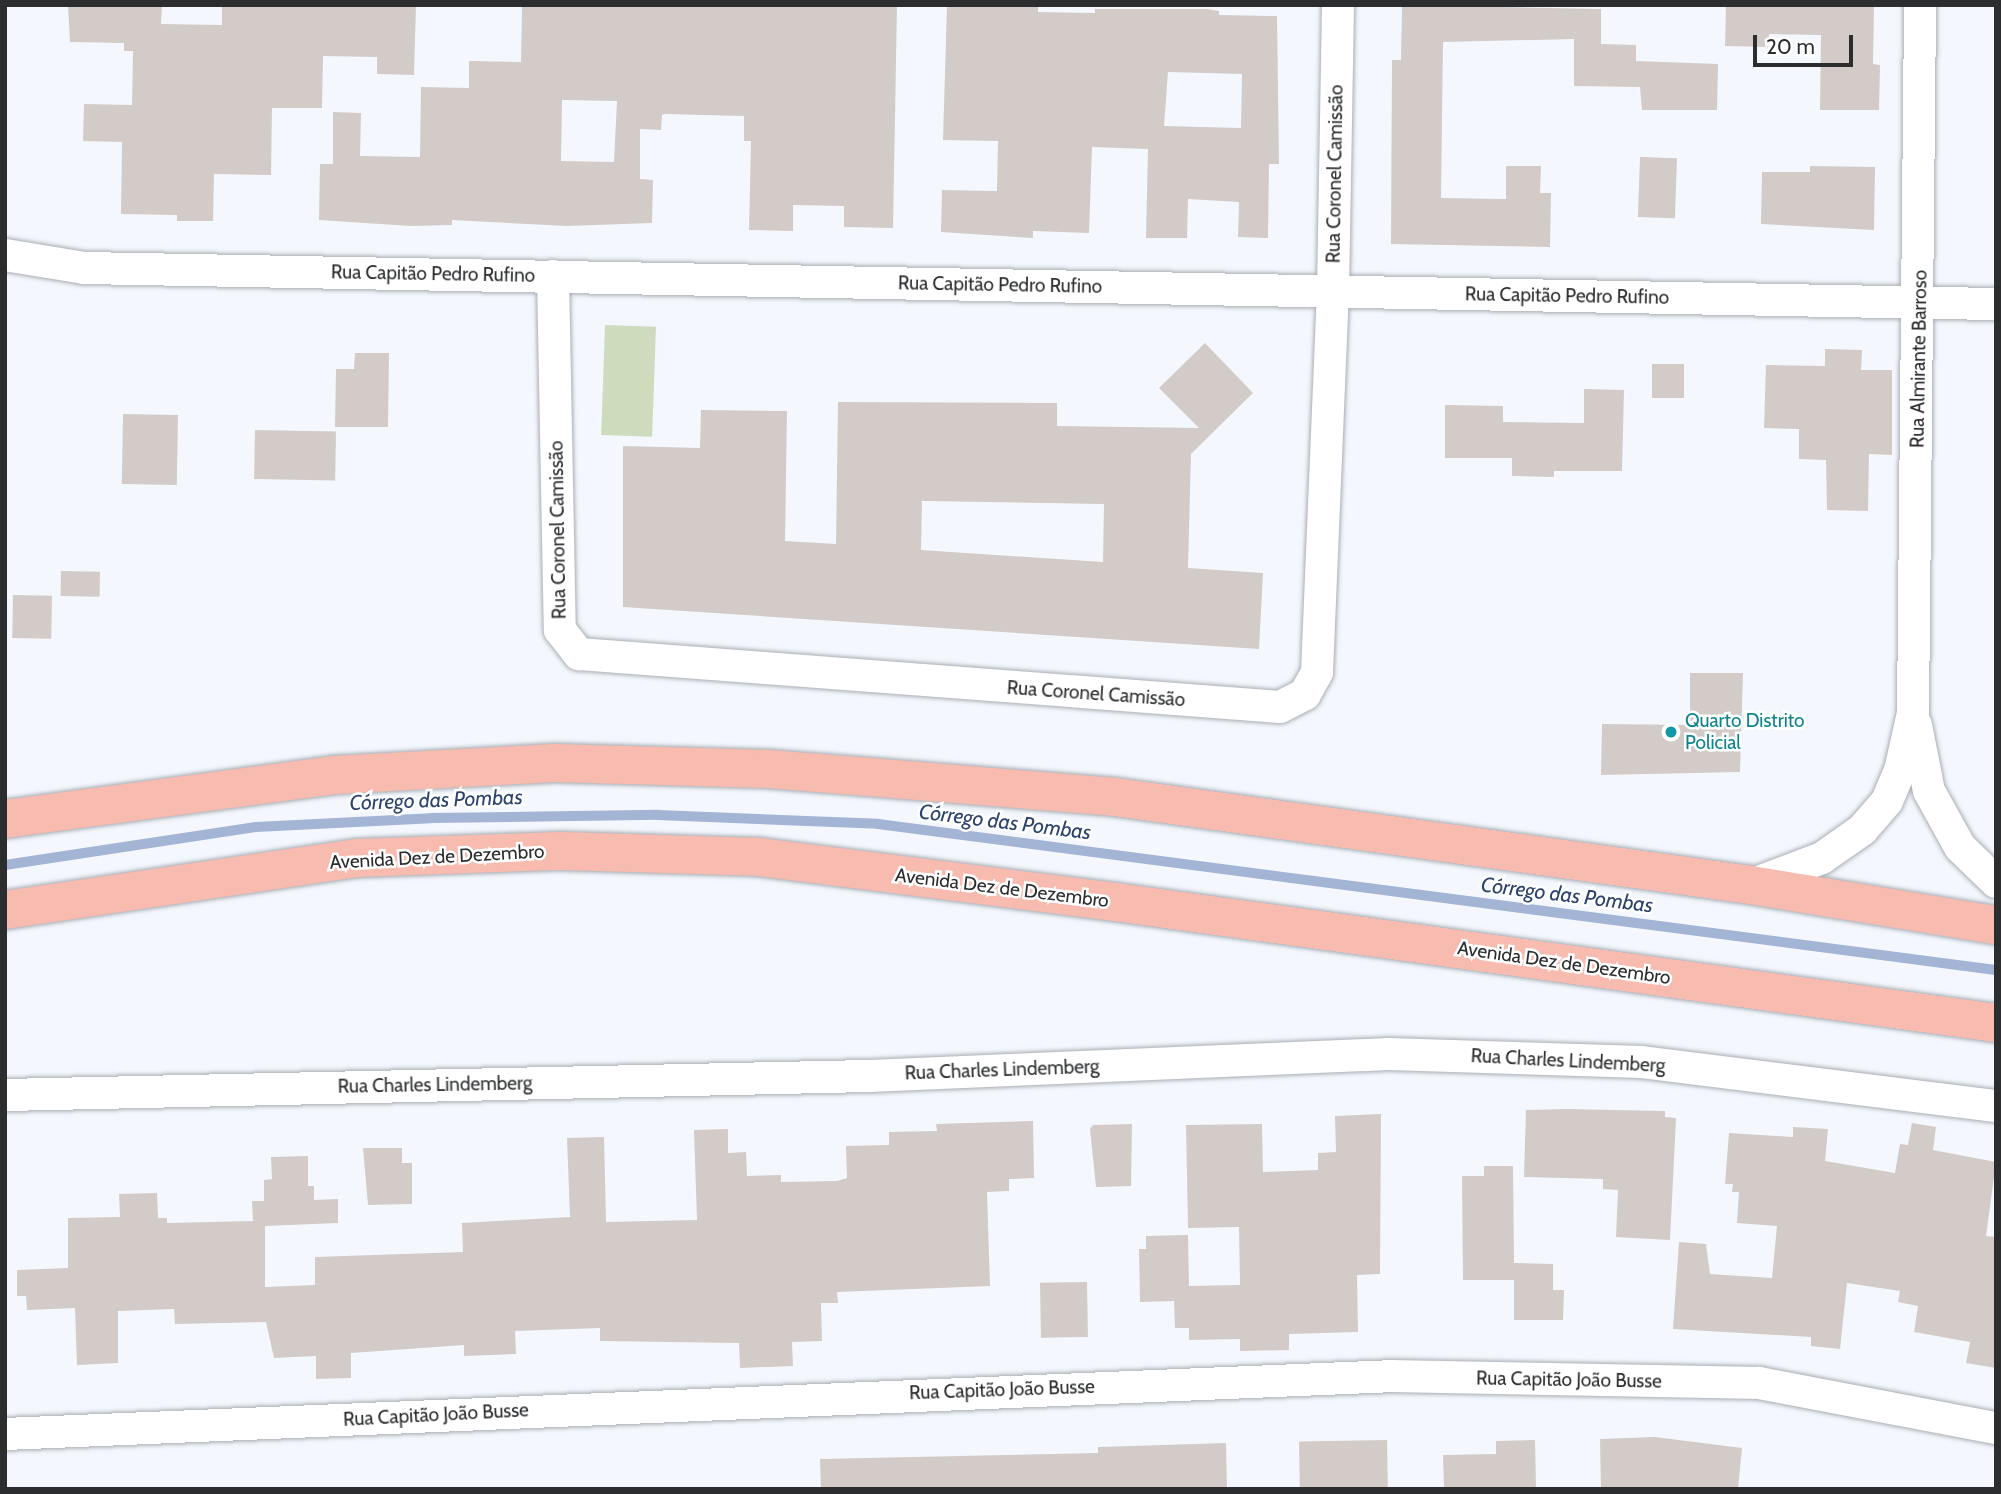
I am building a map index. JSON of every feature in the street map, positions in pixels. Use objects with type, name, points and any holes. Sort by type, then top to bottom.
[{"type":"highway","points":[[5,818],[334,775],[555,763],[769,769],[1115,797],[1751,885],[1996,925]]},
{"type":"highway","name":"Avenida Dez de Dezembro","points":[[5,910],[357,858],[561,851],[759,857],[1115,902],[1996,1023]]},
{"type":"street","name":"Rua Coronel Camissão","points":[[553,276],[560,631],[579,654],[1280,707],[1305,694],[1317,672],[1333,292],[1338,5]]},
{"type":"street","name":"Rua Almirante Barroso","points":[[1751,885],[1822,858],[1862,830],[1887,801],[1900,771],[1913,713],[1921,303],[1920,5]]},
{"type":"street","name":"Rua Capitão Pedro Rufino","points":[[5,255],[84,268],[1996,304]]},
{"type":"street","name":"Rua Almirante Barroso","points":[[1913,713],[1929,792],[1960,847],[1996,882]]},
{"type":"street","name":"Rua Charles Lindemberg","points":[[5,1095],[869,1076],[1389,1054],[1642,1062],[1996,1106]]},
{"type":"street","name":"Rua Capitão João Busse","points":[[5,1434],[1393,1376],[1759,1384],[1996,1428]]},
{"type":"green space","points":[[605,325],[656,327],[652,437],[601,435]]},
{"type":"building","points":[[68,5],[162,5],[161,24],[222,25],[222,5],[416,5],[414,75],[377,74],[377,57],[323,56],[322,108],[272,108],[271,175],[214,174],[213,221],[177,221],[177,215],[121,214],[122,142],[83,141],[84,104],[132,105],[133,51],[124,51],[124,43],[70,42]]},
{"type":"building","points":[[522,5],[897,5],[893,228],[844,227],[844,206],[793,205],[793,231],[749,230],[751,141],[744,141],[744,116],[665,114],[662,115],[661,130],[640,129],[640,179],[653,180],[652,223],[566,226],[452,220],[452,225],[411,226],[319,220],[320,164],[333,164],[333,112],[361,113],[360,156],[420,157],[421,87],[469,88],[469,61],[521,62]],"holes":[[[562,100],[617,101],[614,162],[561,161]]]},
{"type":"building","points":[[947,5],[1038,6],[1038,12],[1095,13],[1095,9],[1207,9],[1219,11],[1219,15],[1277,16],[1279,164],[1269,164],[1268,238],[1238,237],[1239,202],[1188,199],[1187,238],[1146,238],[1148,149],[1092,147],[1089,233],[1033,231],[1033,238],[941,232],[942,190],[997,191],[998,141],[943,140]],"holes":[[[1168,72],[1242,74],[1241,128],[1164,126]]]},
{"type":"building","points":[[1402,5],[1601,9],[1601,44],[1636,45],[1636,61],[1718,64],[1717,110],[1642,110],[1640,87],[1574,86],[1574,39],[1443,42],[1441,198],[1506,199],[1506,166],[1541,166],[1540,193],[1551,193],[1550,247],[1391,244],[1392,60],[1401,60]]},
{"type":"building","points":[[1726,5],[1874,5],[1873,64],[1880,65],[1879,110],[1820,110],[1821,35],[1769,34],[1768,47],[1725,46]]},
{"type":"building","points":[[1640,157],[1677,158],[1675,218],[1638,217]]},
{"type":"building","points":[[1810,166],[1875,167],[1874,230],[1761,224],[1762,172],[1810,172]]},
{"type":"building","points":[[1205,343],[1253,393],[1191,454],[1188,568],[1263,573],[1259,649],[623,607],[623,446],[700,448],[701,410],[787,411],[785,541],[836,544],[838,402],[1057,403],[1057,426],[1199,428],[1159,388]],"holes":[[[922,501],[1104,504],[1103,562],[921,550]]]},
{"type":"building","points":[[1825,349],[1862,350],[1861,370],[1892,370],[1892,455],[1869,454],[1868,511],[1827,510],[1826,460],[1799,459],[1799,429],[1764,428],[1766,365],[1825,366]]},
{"type":"building","points":[[355,353],[389,353],[388,427],[335,427],[336,369],[354,369]]},
{"type":"building","points":[[1652,364],[1684,364],[1684,398],[1652,398]]},
{"type":"building","points":[[1584,389],[1624,390],[1622,471],[1554,471],[1554,477],[1512,476],[1512,458],[1445,458],[1445,405],[1503,406],[1503,422],[1584,423]]},
{"type":"building","points":[[123,414],[178,415],[177,485],[122,484]]},
{"type":"building","points":[[255,430],[336,431],[335,480],[254,479]]},
{"type":"building","points":[[61,571],[100,572],[100,597],[61,596]]},
{"type":"building","points":[[13,595],[52,596],[51,639],[12,638]]},
{"type":"building","name":"Quarto Distrito Policial","points":[[1690,673],[1743,673],[1740,772],[1601,775],[1602,724],[1690,725]]},
{"type":"building","points":[[1526,1110],[1665,1111],[1665,1117],[1676,1118],[1670,1240],[1616,1237],[1618,1190],[1603,1189],[1603,1179],[1524,1177]]},
{"type":"building","points":[[1381,1114],[1380,1274],[1357,1275],[1358,1332],[1289,1334],[1289,1350],[1240,1351],[1240,1339],[1189,1340],[1189,1328],[1175,1328],[1174,1301],[1140,1302],[1139,1249],[1146,1249],[1146,1236],[1188,1235],[1189,1286],[1240,1285],[1239,1227],[1188,1228],[1186,1125],[1262,1124],[1263,1172],[1318,1170],[1318,1153],[1336,1152],[1335,1116]]},
{"type":"building","points":[[1033,1121],[1034,1178],[1009,1179],[1009,1191],[987,1192],[990,1286],[837,1292],[838,1303],[821,1303],[822,1341],[792,1342],[793,1366],[740,1368],[739,1343],[600,1341],[600,1328],[515,1331],[516,1354],[464,1356],[464,1345],[351,1353],[351,1378],[316,1379],[316,1356],[274,1358],[266,1322],[175,1324],[174,1309],[118,1311],[118,1363],[77,1365],[75,1308],[27,1310],[26,1296],[17,1296],[17,1270],[68,1268],[68,1218],[120,1217],[119,1194],[157,1193],[158,1218],[167,1218],[167,1223],[253,1221],[252,1201],[264,1201],[264,1180],[272,1179],[271,1157],[308,1156],[308,1186],[314,1186],[314,1200],[338,1199],[338,1223],[265,1226],[265,1287],[315,1285],[315,1257],[463,1252],[462,1223],[570,1217],[567,1138],[604,1137],[606,1222],[697,1220],[694,1130],[728,1129],[728,1153],[746,1152],[747,1176],[781,1175],[781,1182],[837,1181],[847,1178],[846,1146],[889,1145],[889,1132],[937,1131],[936,1124]]},
{"type":"building","points":[[1912,1123],[1936,1127],[1933,1150],[1996,1162],[1986,1236],[1996,1237],[1996,1368],[1966,1363],[1970,1342],[1914,1332],[1918,1306],[1898,1302],[1900,1291],[1847,1283],[1840,1349],[1811,1346],[1811,1337],[1673,1329],[1679,1242],[1706,1244],[1710,1274],[1772,1278],[1777,1226],[1737,1223],[1739,1192],[1732,1192],[1733,1184],[1725,1184],[1729,1133],[1793,1137],[1793,1127],[1828,1129],[1825,1161],[1895,1173],[1900,1144],[1908,1145]]},
{"type":"building","points":[[1132,1124],[1131,1186],[1096,1187],[1090,1129],[1093,1125]]},
{"type":"building","points":[[363,1148],[402,1148],[402,1163],[412,1163],[412,1204],[368,1205]]},
{"type":"building","points":[[1484,1166],[1513,1166],[1514,1263],[1553,1264],[1553,1290],[1564,1290],[1563,1320],[1514,1320],[1514,1280],[1463,1280],[1462,1176],[1484,1176]]},
{"type":"building","points":[[1087,1282],[1088,1337],[1041,1338],[1040,1283]]},
{"type":"building","points":[[1655,1437],[1742,1448],[1738,1489],[1601,1489],[1600,1439]]},
{"type":"building","points":[[1387,1440],[1388,1489],[1300,1489],[1299,1442]]},
{"type":"building","points":[[1535,1440],[1536,1489],[1444,1489],[1443,1455],[1496,1454],[1496,1441]]},
{"type":"building","points":[[1226,1443],[1227,1489],[821,1489],[820,1459],[1098,1453],[1098,1447]]},
{"type":"waterway","name":"Córrego das Pombas","points":[[5,865],[256,827],[431,818],[658,815],[878,824],[1996,970]]},
{"type":"place","name":"Quarto Distrito Policial","points":[[1671,732]]}]
